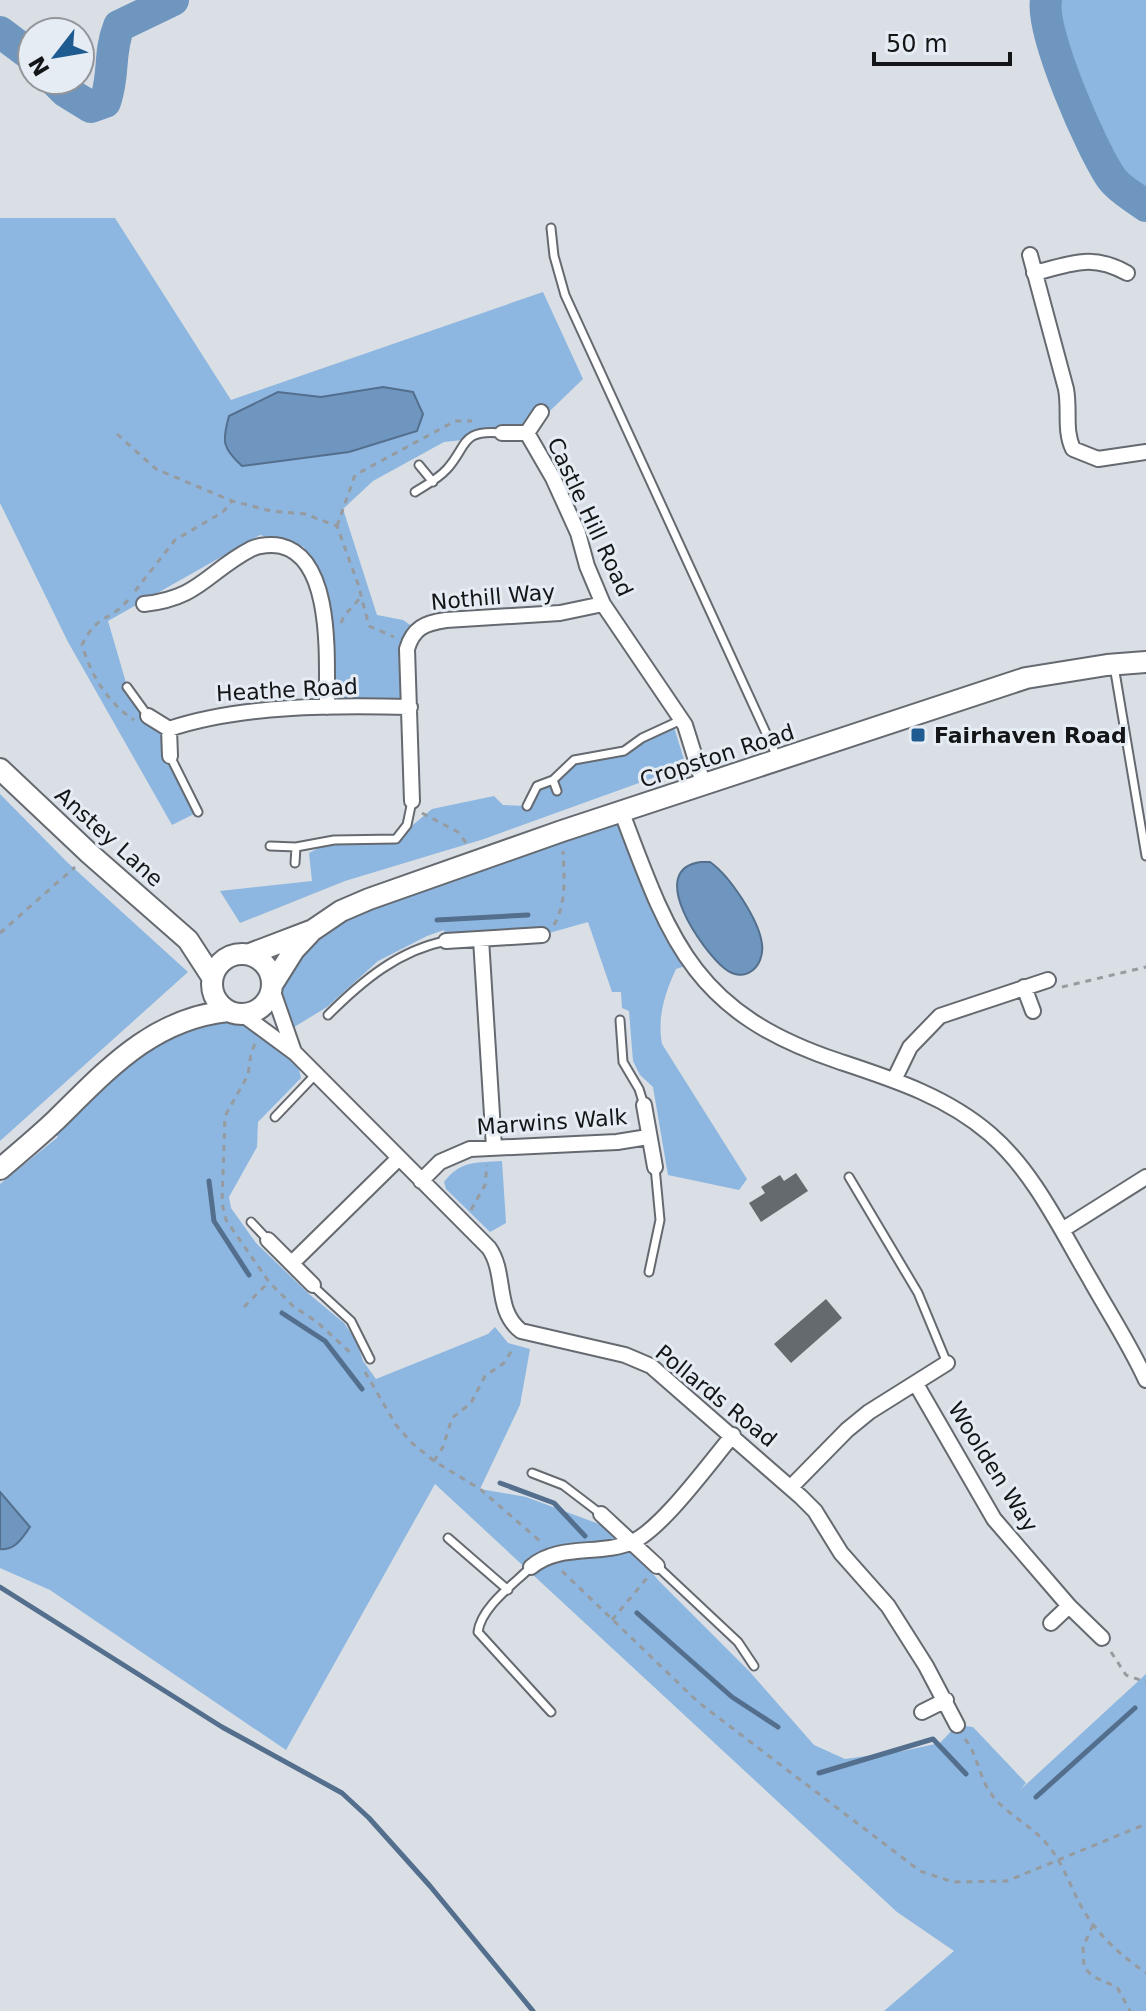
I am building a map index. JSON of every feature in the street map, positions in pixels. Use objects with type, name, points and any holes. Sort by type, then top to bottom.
[{"type":"street","points":[[1030,255],[1066,389],[1069,403],[1067,436],[1073,449],[1098,459],[1146,452]]},
{"type":"street","points":[[1034,273],[1094,260],[1109,263],[1127,273]]},
{"type":"street","name":"Castle Hill Road","points":[[527,433],[541,412]]},
{"type":"street","name":"Castle Hill Road","points":[[502,433],[527,433]]},
{"type":"street","name":"Castle Hill Road","points":[[527,433],[553,478],[578,533],[587,566],[603,604],[681,720],[704,786]]},
{"type":"street","points":[[144,604],[185,595],[254,547],[276,545],[288,548],[300,557],[316,579],[323,606],[327,707]]},
{"type":"street","name":"Nothill Way","points":[[410,640],[416,629],[427,623],[560,613],[603,604]]},
{"type":"street","points":[[410,640],[407,649],[412,801]]},
{"type":"street","name":"Cropston Road","points":[[171,1024],[205,1014],[235,1013],[262,1007],[294,950],[313,930],[341,911],[369,899],[562,831],[1026,678],[1146,662]]},
{"type":"street","name":"Heathe Road","points":[[169,729],[213,715],[327,707],[410,707]]},
{"type":"street","points":[[144,720],[169,729],[170,756]]},
{"type":"street","name":"Anstey Lane","points":[[0,769],[188,940],[211,982]]},
{"type":"street","points":[[622,813],[665,922],[691,964],[716,994],[764,1030],[790,1043],[929,1094],[989,1133],[1012,1155],[1062,1230],[1146,1380]]},
{"type":"street","name":"Cropston Road","points":[[0,1169],[114,1064],[171,1024],[211,982],[216,967],[241,954],[313,930]]},
{"type":"street","points":[[446,941],[542,935]]},
{"type":"street","points":[[481,939],[490,1147]]},
{"type":"street","name":"Anstey Lane","points":[[188,940],[241,954]]},
{"type":"street","points":[[241,954],[267,966],[295,1053]]},
{"type":"street","points":[[894,1080],[920,1033],[940,1016],[1048,980]]},
{"type":"street","points":[[211,982],[214,997],[295,1053],[497,1260],[506,1314],[521,1331]]},
{"type":"street","points":[[1024,987],[1033,1011]]},
{"type":"street","name":"Marwins Walk","points":[[644,1105],[655,1167]]},
{"type":"street","name":"Marwins Walk","points":[[421,1181],[440,1162],[454,1154],[490,1147],[617,1142],[648,1137]]},
{"type":"street","points":[[292,1263],[398,1159]]},
{"type":"street","points":[[1062,1230],[1146,1177]]},
{"type":"street","points":[[268,1240],[313,1285]]},
{"type":"street","name":"Pollards Road","points":[[521,1331],[625,1355],[651,1366],[791,1487],[815,1511],[841,1553],[888,1606],[946,1700],[957,1725]]},
{"type":"street","points":[[791,1487],[869,1412],[947,1363]]},
{"type":"street","name":"Woolden Way","points":[[916,1384],[994,1519],[1069,1606],[1102,1638]]},
{"type":"street","points":[[531,1567],[551,1555],[633,1542],[660,1521],[733,1435]]},
{"type":"street","points":[[601,1514],[657,1566]]},
{"type":"street","points":[[1051,1623],[1069,1606]]},
{"type":"street","points":[[922,1712],[946,1700]]},
{"type":"lane","points":[[551,228],[554,256],[565,295],[779,761]]},
{"type":"lane","points":[[415,492],[449,468],[461,446],[476,434],[502,433]]},
{"type":"lane","points":[[419,465],[433,482]]},
{"type":"lane","points":[[1114,664],[1146,856]]},
{"type":"lane","points":[[127,687],[144,720]]},
{"type":"lane","points":[[527,806],[537,786],[553,780],[574,760],[624,751],[642,738],[681,720]]},
{"type":"lane","points":[[170,756],[198,812]]},
{"type":"lane","points":[[553,780],[557,791]]},
{"type":"lane","points":[[270,846],[315,846],[334,840],[396,839],[407,825],[412,801]]},
{"type":"lane","points":[[295,863],[296,847]]},
{"type":"lane","points":[[328,1015],[375,973],[422,946],[446,941]]},
{"type":"lane","points":[[620,1020],[623,1062],[639,1089],[644,1105]]},
{"type":"lane","points":[[275,1117],[316,1074]]},
{"type":"lane","points":[[649,1272],[660,1220],[655,1167]]},
{"type":"lane","points":[[849,1177],[918,1293],[947,1363]]},
{"type":"lane","points":[[251,1222],[268,1240]]},
{"type":"lane","points":[[313,1285],[351,1321],[370,1359]]},
{"type":"lane","points":[[532,1473],[563,1485],[601,1514]]},
{"type":"lane","points":[[448,1538],[508,1590]]},
{"type":"lane","points":[[657,1566],[738,1642],[754,1666]]},
{"type":"lane","points":[[531,1567],[482,1619],[478,1627],[479,1636],[551,1712]]},
{"type":"path","points":[[117,434],[156,469],[232,501],[271,511],[305,514],[337,526],[369,626],[392,637],[410,640]]},
{"type":"path","points":[[144,720],[121,712],[91,674],[82,645],[97,621],[120,610],[175,540],[223,512],[232,501]]},
{"type":"path","points":[[412,801],[424,816],[465,838],[474,863]]},
{"type":"path","points":[[542,935],[556,923],[562,903],[565,881],[562,831]]},
{"type":"path","points":[[0,933],[90,854]]},
{"type":"path","points":[[1048,980],[1061,987],[1146,967]]},
{"type":"path","points":[[460,1221],[479,1199],[485,1185],[490,1147]]},
{"type":"path","points":[[244,1307],[269,1282]]},
{"type":"path","points":[[434,1461],[443,1447],[452,1418],[471,1403],[485,1376],[504,1363],[521,1331]]},
{"type":"path","points":[[612,1620],[657,1566]]},
{"type":"path","points":[[1102,1638],[1126,1675],[1146,1682]]},
{"type":"path","points":[[957,1725],[973,1748],[987,1788],[1011,1815],[1033,1829],[1047,1843],[1093,1925],[1113,1948],[1146,1973]]},
{"type":"path","points":[[1093,1925],[1083,1947],[1084,1967],[1092,1976],[1117,1987],[1130,2011]]},
{"type":"shaded area","points":[[1051,0],[1146,0],[1146,197],[1113,181],[1053,47]]},
{"type":"shaded area","points":[[0,218],[115,218],[231,400],[543,292],[583,379],[527,433],[444,442],[373,481],[343,509],[377,615],[403,620],[416,629],[405,707],[332,702],[324,623],[304,547],[260,535],[108,621],[127,686],[148,716],[169,729],[170,756],[198,812],[172,825],[68,642],[0,503]]},
{"type":"shaded area","points":[[383,387],[413,392],[423,414],[417,431],[349,452],[242,466],[225,444],[229,416],[278,392],[321,397]]},
{"type":"shaded area","points":[[673,724],[686,766],[484,839],[345,881],[240,923],[220,891],[312,881],[309,853],[334,840],[396,839],[432,809],[494,796],[503,805],[527,806],[537,786],[553,780],[574,760],[624,751]]},
{"type":"shaded area","points":[[0,794],[67,862],[188,972],[0,1141]]},
{"type":"shaded area","points":[[622,813],[691,964],[676,969],[668,987],[661,1015],[662,1044],[747,1179],[739,1190],[668,1175],[653,1087],[640,1075],[633,1061],[629,1011],[622,1008],[621,992],[612,992],[588,922],[542,935],[446,941],[444,930],[427,936],[378,961],[327,1007],[286,1032],[272,985],[313,930]]},
{"type":"shaded area","points":[[710,862],[726,877],[742,899],[760,934],[760,960],[746,974],[731,973],[714,959],[683,911],[678,879],[685,868]]},
{"type":"shaded area","points":[[228,1011],[295,1053],[301,1078],[258,1122],[257,1147],[229,1197],[231,1208],[256,1243],[344,1323],[376,1379],[488,1334],[495,1327],[508,1343],[530,1349],[520,1405],[480,1489],[526,1497],[599,1524],[626,1541],[658,1580],[749,1671],[814,1745],[845,1759],[940,1743],[957,1725],[973,1727],[1026,1783],[1020,1790],[1146,1674],[1146,2011],[884,2011],[954,1951],[897,1912],[435,1484],[286,1750],[50,1590],[0,1568],[0,1184],[58,1137],[51,1130],[114,1064]]},
{"type":"shaded area","points":[[502,1161],[506,1223],[490,1232],[446,1189],[444,1182],[463,1166]]},
{"type":"shaded area","points":[[0,1492],[30,1527],[18,1543],[5,1549],[0,1549]]},
{"type":"building","points":[[796,1173],[808,1191],[761,1222],[749,1203],[765,1193],[761,1187],[780,1175],[784,1181]]},
{"type":"building","points":[[826,1299],[842,1318],[791,1363],[774,1344]]},
{"type":"waterway","points":[[73,96],[91,107],[105,102],[119,26],[173,0]]},
{"type":"waterway","points":[[1046,0],[1051,38],[1092,144],[1115,183],[1146,206]]},
{"type":"waterway","points":[[0,32],[16,44]]},
{"type":"waterway","points":[[437,920],[528,915]]},
{"type":"waterway","points":[[209,1181],[214,1221],[249,1275]]},
{"type":"waterway","points":[[282,1313],[325,1341],[362,1389]]},
{"type":"waterway","points":[[500,1483],[554,1503],[585,1536]]},
{"type":"waterway","points":[[0,1587],[222,1727],[342,1793],[369,1818],[430,1886],[533,2011]]},
{"type":"waterway","points":[[637,1613],[732,1697],[778,1727]]},
{"type":"waterway","points":[[1036,1797],[1135,1708]]},
{"type":"waterway","points":[[819,1773],[933,1739],[966,1774]]},
{"type":"place","name":"Fairhaven Road","points":[[918,735]]}]
